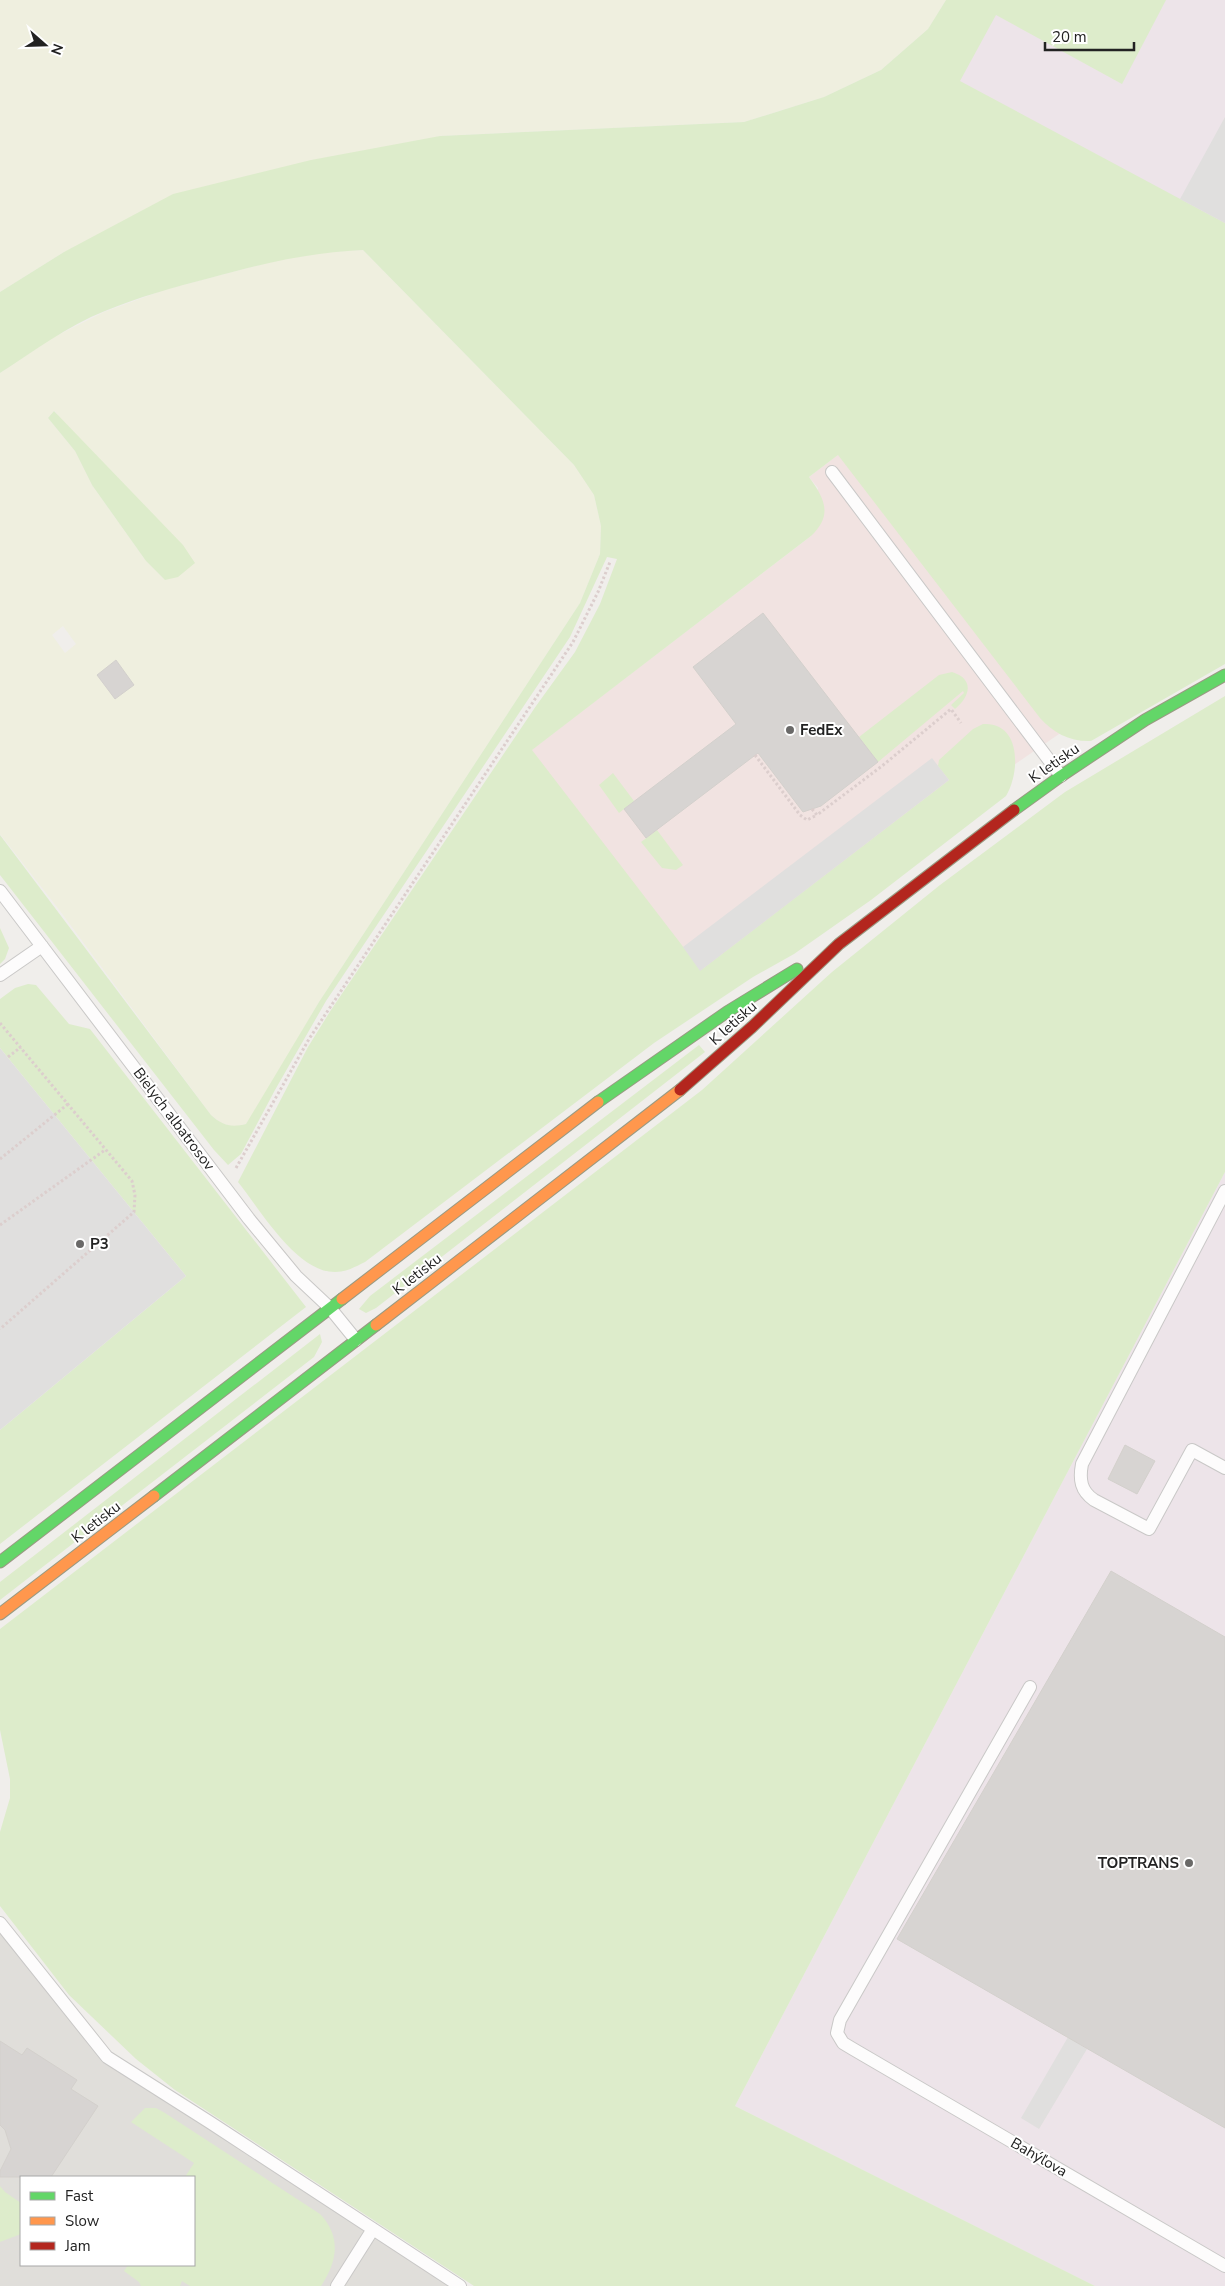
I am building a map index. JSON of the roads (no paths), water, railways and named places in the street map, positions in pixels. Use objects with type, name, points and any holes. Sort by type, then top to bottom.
[{"type":"street","name":"K letisku","points":[[0,1562],[626,1081],[727,1012],[839,944],[1061,776],[1145,720],[1225,675]]},
{"type":"street","name":"K letisku","points":[[0,1614],[664,1103],[752,1027],[839,944]]},
{"type":"lane","points":[[832,472],[1061,776]]},
{"type":"lane","name":"Bielych albatrosov","points":[[0,892],[296,1276],[330,1308],[356,1340]]},
{"type":"lane","points":[[0,975],[42,946]]},
{"type":"lane","points":[[1225,1191],[1082,1464],[1080,1474],[1081,1483],[1086,1494],[1149,1529],[1192,1450],[1225,1468]]},
{"type":"lane","name":"Bahýľova","points":[[1030,1687],[840,2020],[837,2033],[843,2043],[1225,2266]]},
{"type":"lane","points":[[0,1923],[107,2058],[460,2286]]},
{"type":"lane","points":[[337,2286],[373,2229]]},
{"type":"place","name":"FedEx","points":[[790,730]]},
{"type":"place","name":"P3","points":[[80,1244]]},
{"type":"place","name":"TOPTRANS","points":[[1189,1863]]}]
